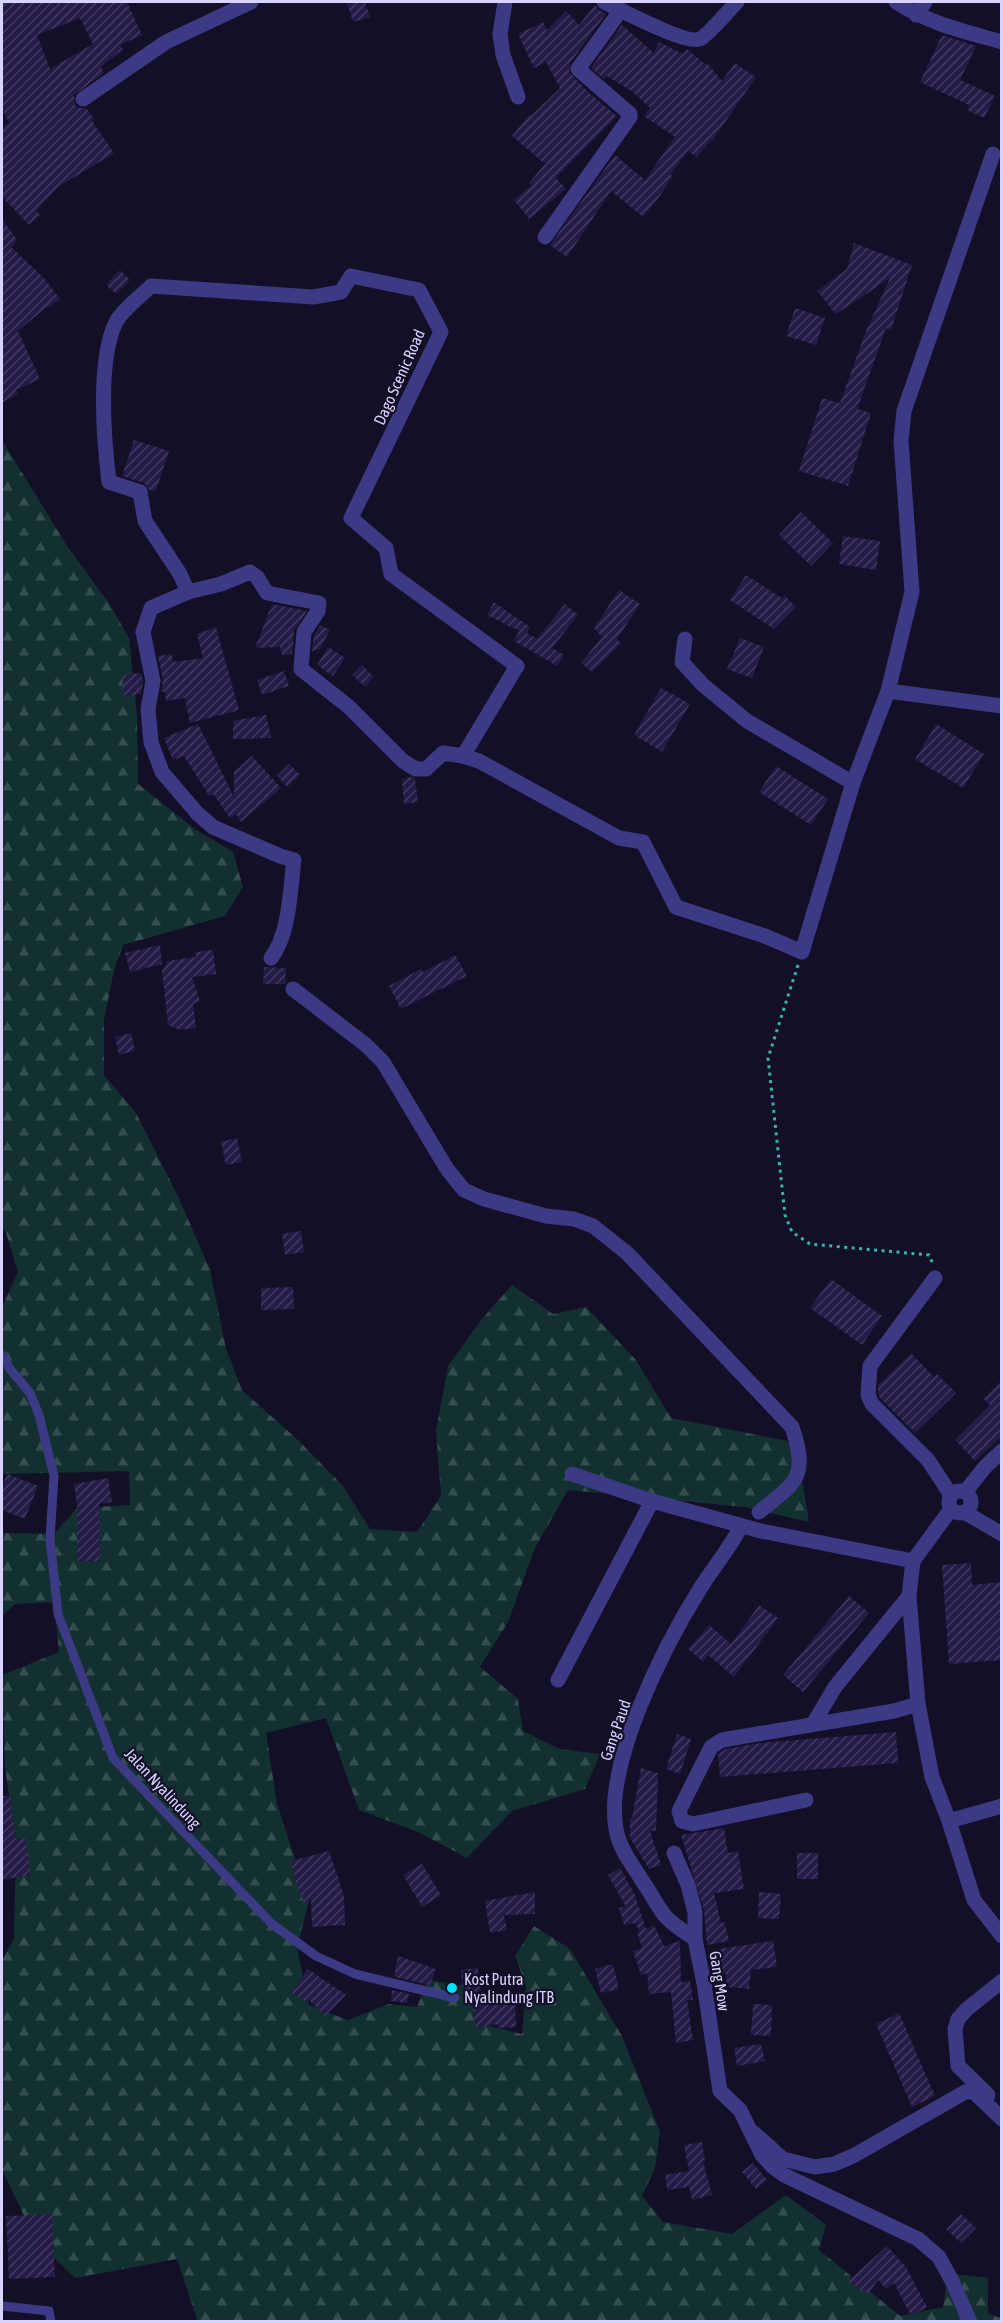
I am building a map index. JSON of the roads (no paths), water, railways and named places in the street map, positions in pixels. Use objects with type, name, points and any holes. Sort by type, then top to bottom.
[{"type":"street","points":[[83,99],[166,42],[251,2]]},
{"type":"street","points":[[505,2],[500,34],[503,56],[519,98]]},
{"type":"street","points":[[604,2],[642,21],[692,40],[701,39],[737,2]]},
{"type":"street","points":[[896,2],[936,24],[1002,42]]},
{"type":"street","points":[[916,15],[925,2]]},
{"type":"street","points":[[545,237],[630,117],[630,114],[578,69],[621,10]]},
{"type":"street","points":[[271,958],[277,950],[288,911],[294,860],[213,827],[197,813],[162,772],[151,742],[148,709],[153,681],[143,632],[151,608],[188,592],[220,584],[250,572],[267,593],[319,603],[318,611],[304,632],[301,669],[326,686],[404,761],[416,769],[426,769],[443,753],[478,761],[619,838],[643,842],[676,907],[765,936],[802,952],[853,783],[888,691],[912,592],[901,441],[904,411],[993,154]]},
{"type":"street","name":"Dago Scenic Road","points":[[188,592],[180,574],[145,522],[140,492],[109,482],[104,365],[116,321],[151,286],[313,297],[341,292],[351,276],[419,290],[441,332],[351,518],[386,548],[391,574],[517,666],[464,756]]},
{"type":"street","points":[[685,639],[682,662],[703,685],[747,721],[853,783]]},
{"type":"street","points":[[888,691],[1002,706]]},
{"type":"street","points":[[293,989],[366,1045],[383,1062],[447,1169],[464,1190],[484,1199],[546,1216],[574,1219],[593,1226],[627,1254],[792,1427],[800,1472],[793,1483],[759,1512]]},
{"type":"street","points":[[935,1278],[870,1366],[868,1395],[872,1404],[928,1460],[958,1502],[1002,1534]]},
{"type":"street","points":[[1002,1451],[985,1467],[913,1561],[909,1596],[918,1704],[932,1777],[949,1821],[974,1900],[1002,1936]]},
{"type":"street","points":[[572,1474],[652,1501],[749,1529],[913,1561]]},
{"type":"street","points":[[558,1680],[652,1501]]},
{"type":"street","name":"Gang Paud","points":[[694,1939],[666,1918],[622,1848],[617,1833],[614,1804],[619,1766],[667,1645],[702,1585],[749,1529]]},
{"type":"street","points":[[813,1724],[835,1687],[909,1596]]},
{"type":"street","points":[[806,1800],[693,1824],[682,1821],[679,1811],[711,1748],[722,1740],[894,1711],[918,1704]]},
{"type":"street","points":[[949,1821],[1002,1806]]},
{"type":"street","name":"Gang Mow","points":[[674,1853],[688,1885],[695,1912],[694,1939],[704,1984],[720,2091],[742,2117]]},
{"type":"street","points":[[1002,1981],[967,2009],[958,2019],[955,2029],[958,2066],[1002,2108]]},
{"type":"street","points":[[742,2117],[783,2159],[815,2167],[834,2164],[853,2156],[967,2091],[975,2092],[1002,2119]]},
{"type":"street","points":[[742,2117],[762,2155],[784,2175],[918,2239],[939,2257],[970,2322]]},
{"type":"lane","name":"Jalan Nyalindung","points":[[2,1355],[10,1369],[30,1393],[39,1415],[54,1476],[50,1539],[58,1614],[112,1758],[272,1924],[316,1956],[355,1974],[455,1998]]},
{"type":"lane","points":[[2,2306],[49,2311],[51,2322]]},
{"type":"place","name":"Kost Putra Nyalindung ITB","points":[[452,1988]]}]
